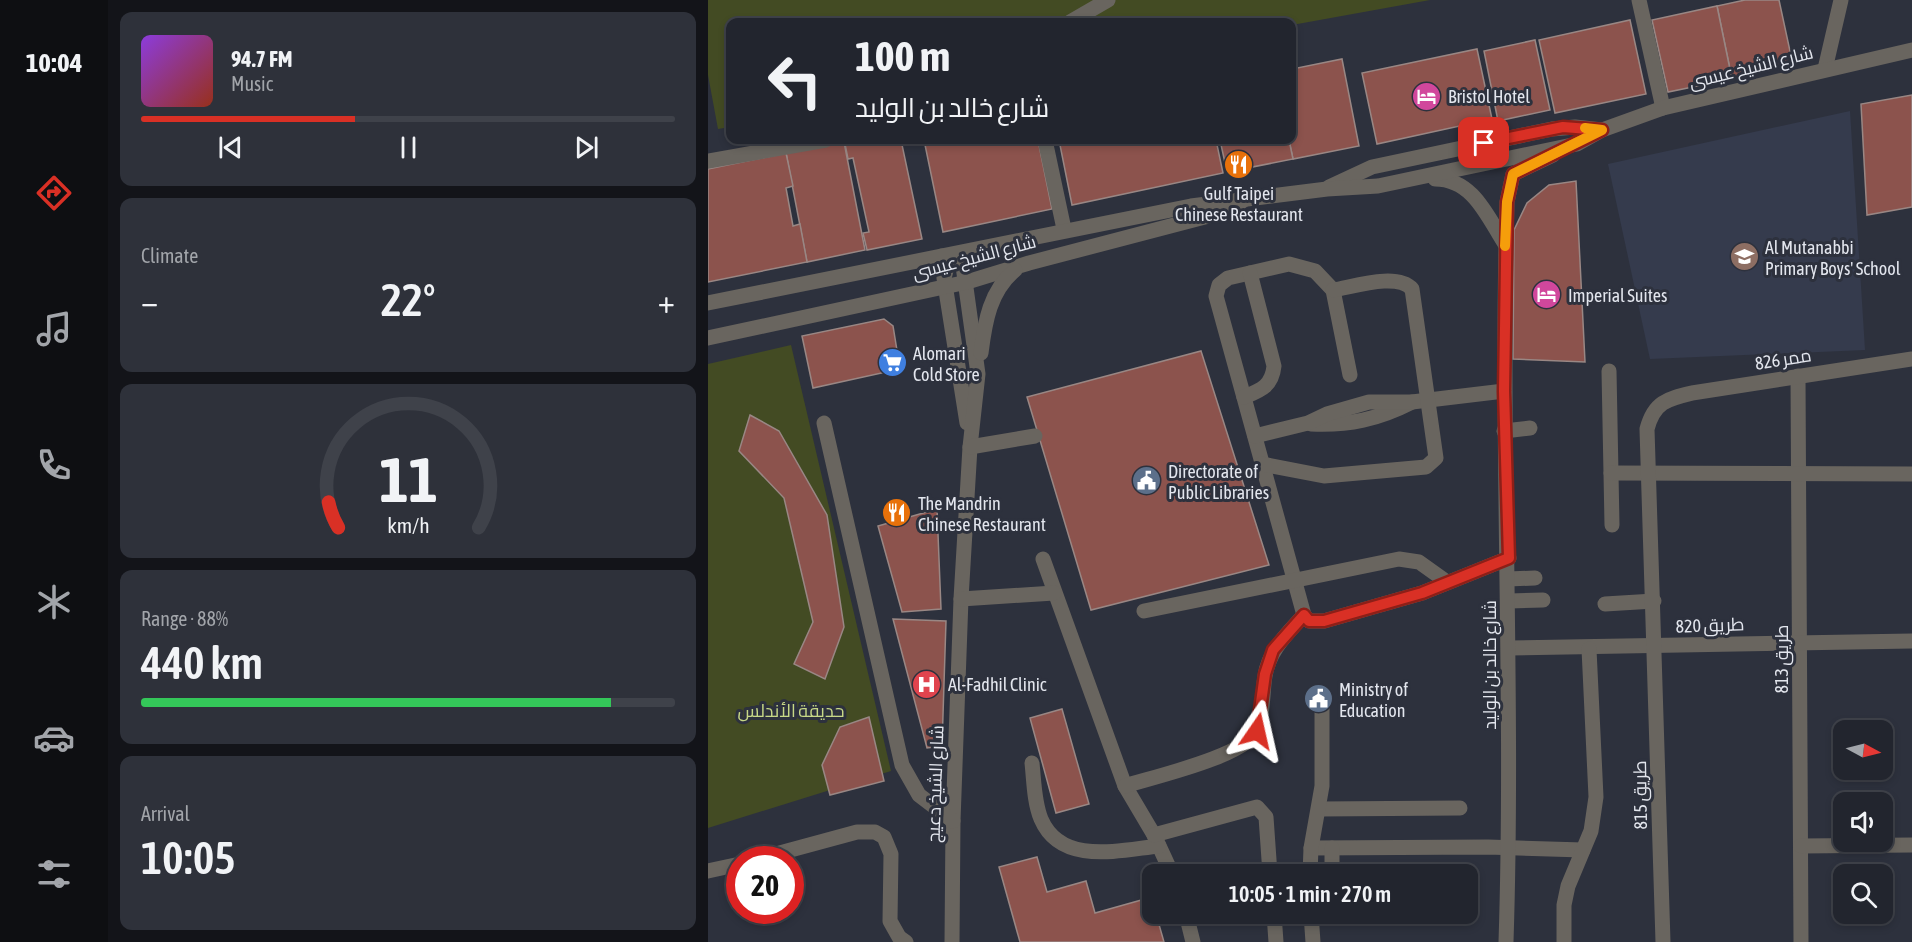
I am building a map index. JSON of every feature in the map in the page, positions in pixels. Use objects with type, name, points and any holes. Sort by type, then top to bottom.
[{"type":"street","points":[[1077,18],[1108,0]]},
{"type":"street","points":[[1639,0],[1663,108]]},
{"type":"street","points":[[1825,69],[1841,0]]},
{"type":"street","name":"شارع الشيخ عيسى","points":[[708,303],[1064,229],[1218,201],[1327,189],[1367,188],[1410,180],[1577,144],[1602,130],[1663,108],[1912,50]]},
{"type":"street","name":"شارع الشيخ عيسى","points":[[1327,189],[1372,167],[1540,131],[1575,127],[1602,130]]},
{"type":"street","points":[[708,160],[802,144]]},
{"type":"street","points":[[1046,144],[1064,229]]},
{"type":"street","name":"شارع خالد بن الوليد","points":[[1506,942],[1509,849],[1509,558],[1504,431],[1507,202],[1513,174],[1577,144]]},
{"type":"street","points":[[1410,180],[1449,179],[1468,189],[1505,244]]},
{"type":"street","name":"شارع الشيخ عيسى","points":[[708,338],[808,314],[967,282],[1029,263],[1220,213],[1230,210],[1245,199]]},
{"type":"street","points":[[937,256],[953,258],[969,249]]},
{"type":"street","name":"شارع الشيخ دعيج","points":[[952,942],[953,820],[961,599],[970,447],[978,374],[967,282],[963,266],[953,258],[945,269],[945,287],[970,447]]},
{"type":"street","points":[[978,374],[990,304],[1004,280],[1015,270],[1029,263]]},
{"type":"street","points":[[1350,375],[1333,290],[1322,276],[1298,265],[1223,280],[1216,296],[1304,615],[1309,621],[1324,621],[1422,593],[1509,558]]},
{"type":"street","points":[[1244,397],[1266,388],[1273,378],[1274,366],[1250,273]]},
{"type":"street","points":[[1262,464],[1324,476],[1430,465],[1437,454],[1414,295],[1407,283],[1394,280],[1333,290]]},
{"type":"street","name":"ممر 826","points":[[1649,472],[1647,429],[1651,413],[1661,404],[1692,393],[1912,359]]},
{"type":"street","points":[[1609,371],[1612,525]]},
{"type":"street","name":"طريق 813","points":[[1798,376],[1801,942]]},
{"type":"street","points":[[1255,436],[1308,423],[1327,414],[1369,402],[1412,402],[1504,391]]},
{"type":"street","points":[[824,423],[902,765],[919,795],[953,820]]},
{"type":"street","points":[[1504,431],[1530,428]]},
{"type":"street","points":[[970,447],[1035,436]]},
{"type":"street","points":[[1649,472],[1656,647]]},
{"type":"street","points":[[1611,473],[1912,474]]},
{"type":"street","points":[[1043,559],[1125,786],[1167,864]]},
{"type":"street","points":[[1144,611],[1399,559],[1419,562],[1447,582]]},
{"type":"street","points":[[1508,579],[1535,578]]},
{"type":"street","points":[[961,599],[1054,592]]},
{"type":"street","points":[[1509,601],[1543,600]]},
{"type":"street","points":[[1605,604],[1654,601]]},
{"type":"street","points":[[1125,786],[1224,756],[1249,741],[1257,731],[1265,674],[1273,650],[1304,615]]},
{"type":"street","name":"طريق 820","points":[[1509,648],[1589,649],[1800,641],[1912,641]]},
{"type":"street","name":"طريق 815","points":[[1656,647],[1663,942]]},
{"type":"street","points":[[1564,942],[1564,905],[1568,886],[1591,831],[1596,797],[1589,649]]},
{"type":"street","points":[[1310,864],[1323,768],[1322,703]]},
{"type":"street","points":[[1032,763],[1041,818],[1058,841],[1085,852],[1156,841],[1257,807],[1266,817],[1269,864]]},
{"type":"street","points":[[1319,809],[1460,808]]},
{"type":"street","points":[[804,846],[857,832],[875,832],[884,837],[889,845],[890,921],[898,937],[906,942]]},
{"type":"street","points":[[1801,846],[1912,845]]},
{"type":"street","points":[[1311,848],[1583,850]]},
{"type":"street","points":[[1332,848],[1332,864]]},
{"type":"street","points":[[708,871],[726,867]]},
{"type":"street","points":[[1188,924],[1193,942]]},
{"type":"street","points":[[1274,924],[1274,941]]},
{"type":"street","points":[[1312,924],[1313,942]]},
{"type":"shaded area","name":"Al Mutanabbi Primary Boys' School","points":[[1850,111],[1865,350],[1650,359],[1608,164]]},
{"type":"green space","points":[[708,0],[1430,0],[1296,24],[1296,18],[726,18],[726,128],[718,129],[708,75]]},
{"type":"green space","name":"حديقة الأندلس","points":[[791,345],[891,771],[708,828],[708,364]]},
{"type":"building","points":[[1745,0],[1779,0],[1793,65],[1732,79],[1717,6]]},
{"type":"building","points":[[1717,6],[1732,79],[1668,92],[1652,20]]},
{"type":"building","points":[[1630,20],[1646,94],[1555,113],[1539,40]]},
{"type":"building","points":[[1535,40],[1550,110],[1498,121],[1484,51]]},
{"type":"building","name":"Bristol Hotel","points":[[1477,49],[1492,119],[1377,144],[1362,73]]},
{"type":"building","points":[[1342,59],[1359,146],[1293,159],[1290,144],[1296,144],[1296,68]]},
{"type":"building","points":[[1912,95],[1912,207],[1867,215],[1861,104]]},
{"type":"building","points":[[844,144],[865,250],[807,262],[786,153]]},
{"type":"building","points":[[845,144],[902,144],[922,239],[867,250],[863,233],[869,232],[853,158],[848,159]]},
{"type":"building","points":[[925,144],[1039,144],[1052,209],[943,232]]},
{"type":"building","points":[[1060,144],[1217,144],[1223,173],[1072,205]]},
{"type":"building","points":[[1221,144],[1290,144],[1293,159],[1227,172]]},
{"type":"building","points":[[786,153],[793,186],[786,188],[793,226],[800,224],[807,262],[708,282],[708,169]]},
{"type":"building","name":"Imperial Suites","points":[[1576,181],[1585,362],[1513,359],[1514,230],[1527,203],[1549,185]]},
{"type":"building","points":[[884,319],[893,326],[900,369],[813,388],[802,336]]},
{"type":"building","name":"Directorate of Public Libraries","points":[[1201,351],[1269,565],[1091,610],[1027,397]]},
{"type":"building","points":[[750,415],[779,431],[827,515],[844,627],[825,679],[794,664],[813,622],[784,498],[739,451]]},
{"type":"building","points":[[937,509],[941,609],[902,612],[878,526]]},
{"type":"building","name":"Al-Fadhil Clinic","points":[[893,619],[946,621],[942,746],[927,748]]},
{"type":"building","points":[[1062,709],[1089,804],[1056,813],[1030,718]]},
{"type":"building","points":[[869,717],[884,781],[830,795],[822,765],[840,727]]},
{"type":"building","points":[[1037,857],[1047,892],[1086,881],[1095,913],[1142,900],[1142,924],[1159,924],[1164,942],[1020,942],[999,867]]},
{"type":"slow traffic","points":[[1505,246],[1507,202],[1513,174],[1602,130],[1585,128]]},
{"type":"place","name":"Bristol Hotel","points":[[1427,96]]},
{"type":"place","name":"Gulf Taipei Chinese Restaurant","points":[[1239,164]]},
{"type":"place","name":"Al Mutanabbi Primary Boys' School","points":[[1744,257]]},
{"type":"place","name":"Imperial Suites","points":[[1547,295]]},
{"type":"place","name":"Alomari Cold Store","points":[[892,363]]},
{"type":"place","name":"Directorate of Public Libraries","points":[[1147,481]]},
{"type":"place","name":"The Mandrin Chinese Restaurant","points":[[897,513]]},
{"type":"place","name":"Al-Fadhil Clinic","points":[[927,684]]},
{"type":"place","name":"Ministry of Education","points":[[1318,699]]},
{"type":"route","points":[[1257,731],[1265,674],[1273,650],[1304,615],[1309,621],[1324,621],[1422,593],[1509,558],[1504,431],[1505,244],[1507,202],[1513,174],[1602,130],[1563,127],[1484,143]]}]
